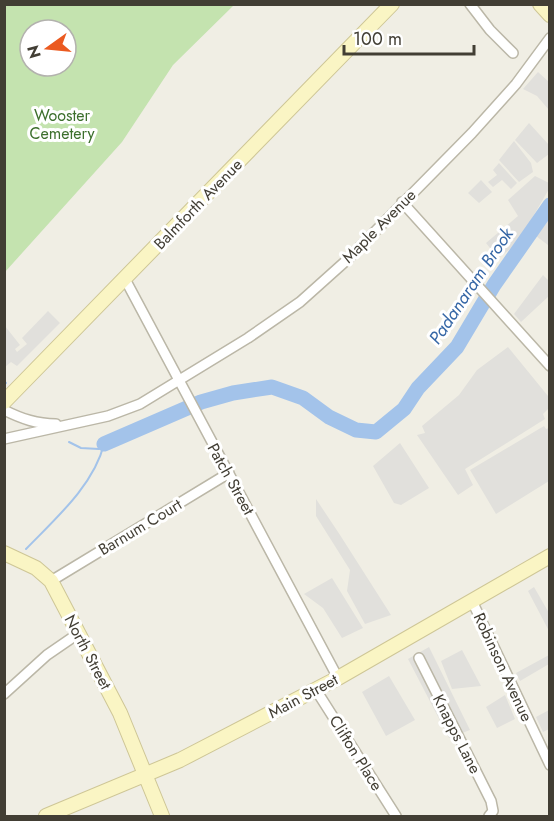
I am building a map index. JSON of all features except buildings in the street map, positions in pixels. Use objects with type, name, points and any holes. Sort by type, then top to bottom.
[{"type":"main road","name":"Balmforth Avenue","points":[[4,402],[392,4]]},
{"type":"main road","points":[[540,4],[549,15]]},
{"type":"main road","name":"North Street","points":[[4,553],[16,556],[36,568],[51,581],[120,713],[162,816]]},
{"type":"main road","name":"Main Street","points":[[46,816],[146,775],[316,690],[549,556]]},
{"type":"street","points":[[470,4],[490,30],[513,53]]},
{"type":"street","name":"Maple Avenue","points":[[74,424],[108,416],[140,404],[300,302],[348,259],[516,84],[549,38]]},
{"type":"street","points":[[402,202],[480,292],[549,366]]},
{"type":"street","name":"Patch Street","points":[[125,279],[338,678]]},
{"type":"street","points":[[4,410],[40,424],[74,424]]},
{"type":"street","points":[[4,439],[74,424]]},
{"type":"street","name":"Barnum Court","points":[[51,581],[229,473]]},
{"type":"street","name":"Robinson Avenue","points":[[472,601],[549,765]]},
{"type":"street","points":[[4,694],[47,655],[79,633]]},
{"type":"street","name":"Knapps Lane","points":[[419,658],[491,814]]},
{"type":"street","name":"Clifton Place","points":[[316,690],[396,816]]},
{"type":"green space","name":"Wooster Cemetery","points":[[5,4],[234,5],[173,65],[122,142],[5,272]]},
{"type":"shaded area","points":[[538,72],[549,82],[549,110],[537,96],[523,89]]},
{"type":"shaded area","points":[[529,123],[549,145],[549,154],[537,163],[515,140]]},
{"type":"shaded area","points":[[514,141],[531,163],[533,172],[519,182],[499,160]]},
{"type":"shaded area","points":[[499,163],[517,183],[511,189],[502,180],[493,187],[488,182],[497,175],[493,170]]},
{"type":"shaded area","points":[[535,176],[549,183],[549,189],[517,244],[498,258],[486,243],[518,216],[508,200]]},
{"type":"shaded area","points":[[481,180],[492,192],[479,203],[468,193]]},
{"type":"shaded area","points":[[549,216],[550,243],[548,245],[536,236]]},
{"type":"shaded area","points":[[543,275],[549,281],[549,296],[521,322],[514,314]]},
{"type":"shaded area","points":[[48,311],[60,323],[17,366],[11,362],[5,367],[5,326],[20,345],[15,349],[17,352],[27,344],[22,338]]},
{"type":"shaded area","points":[[508,347],[548,396],[549,408],[543,414],[545,419],[465,469],[473,485],[458,495],[417,435],[425,433],[422,426],[459,395],[477,370]]},
{"type":"shaded area","points":[[544,426],[546,429],[549,428],[549,481],[496,514],[470,470]]},
{"type":"shaded area","points":[[400,443],[429,488],[401,505],[394,503],[373,466]]},
{"type":"shaded area","points":[[316,499],[391,615],[365,624],[347,591],[350,570],[316,516]]},
{"type":"shaded area","points":[[332,578],[363,628],[342,638],[323,608],[304,594]]},
{"type":"shaded area","points":[[534,587],[549,613],[549,631],[528,591]]},
{"type":"shaded area","points":[[429,647],[470,730],[449,738],[408,659]]},
{"type":"shaded area","points":[[462,650],[481,686],[452,689],[441,661]]},
{"type":"shaded area","points":[[549,655],[549,664],[520,681],[516,673]]},
{"type":"shaded area","points":[[389,676],[415,720],[386,736],[362,692]]},
{"type":"shaded area","points":[[505,695],[515,719],[497,728],[486,707]]},
{"type":"shaded area","points":[[549,710],[549,729],[543,732],[536,717]]},
{"type":"waterway","name":"Padanaram Brook","points":[[104,444],[201,402],[233,393],[272,387],[303,398],[329,417],[356,430],[376,432],[404,409],[418,388],[457,347],[494,285],[550,205]]},
{"type":"waterway","name":"Padanaram Brook","points":[[69,442],[81,448],[99,449],[102,446]]},
{"type":"waterway","points":[[26,549],[83,487],[99,459],[104,444]]}]
